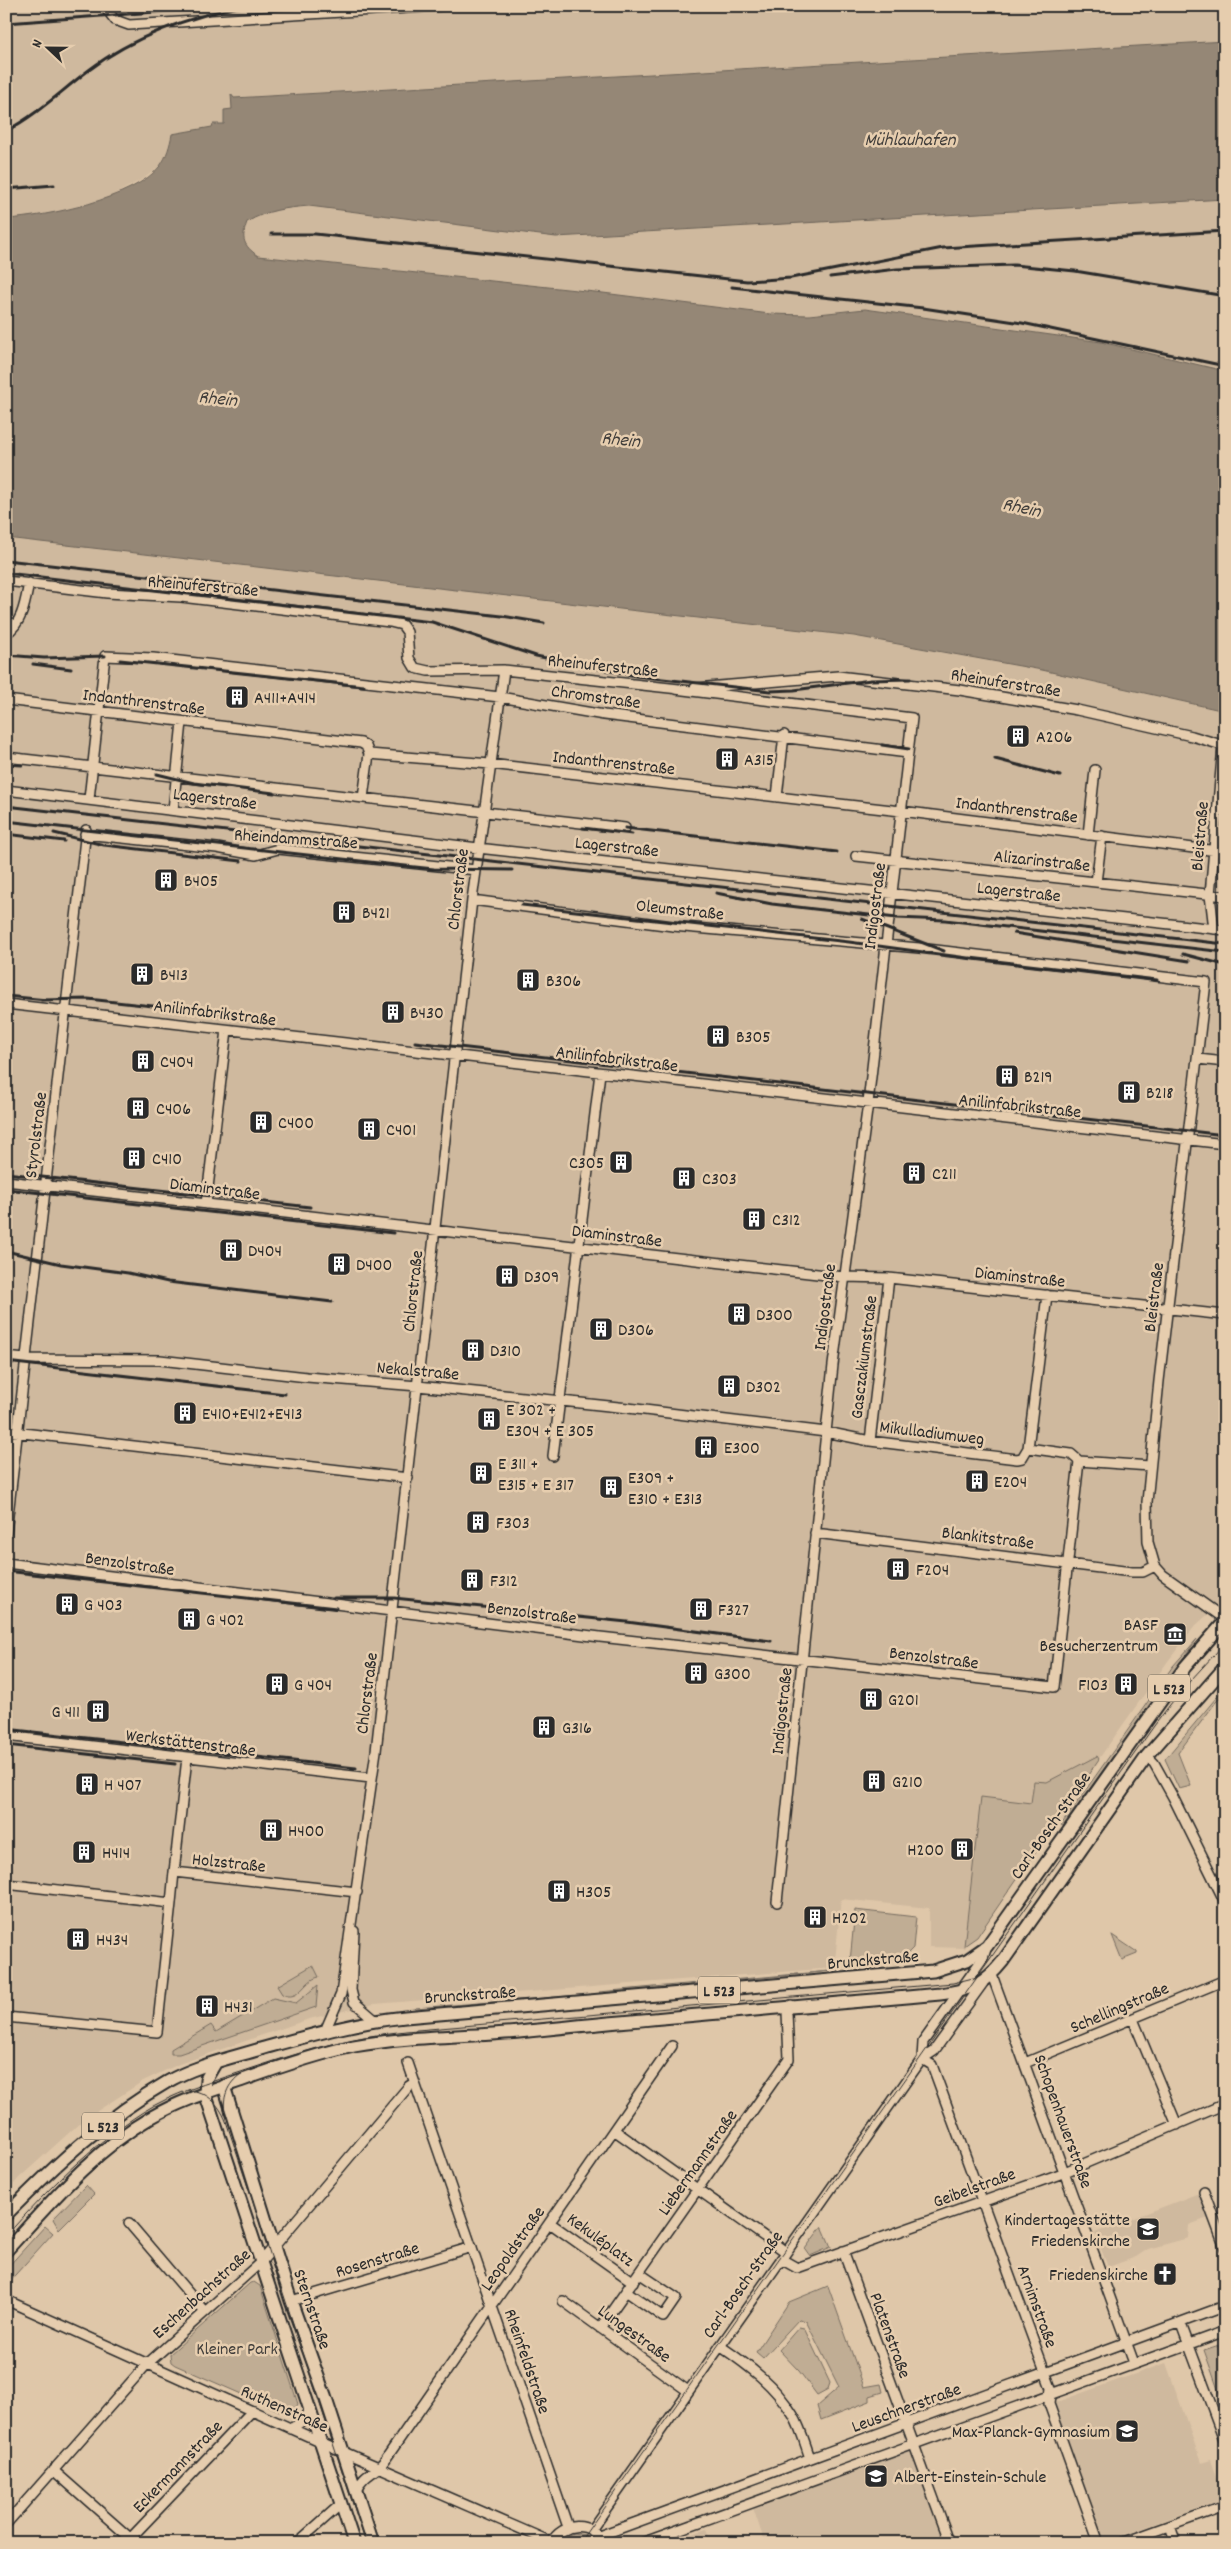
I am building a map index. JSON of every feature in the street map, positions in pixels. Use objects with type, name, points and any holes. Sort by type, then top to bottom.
[{"type":"main road","name":"Carl-Bosch-Straße","points":[[987,1946],[1184,1667],[1225,1620]]},
{"type":"main road","name":"Carl-Bosch-Straße","points":[[987,1979],[1147,1756],[1225,1666]]},
{"type":"main road","name":"Brunckstraße","points":[[6,2215],[50,2170],[124,2110],[168,2082],[216,2062],[325,2031],[374,2020],[933,1971],[967,1960],[987,1946]]},
{"type":"main road","name":"L 523","points":[[6,2251],[65,2187],[121,2137],[171,2106],[282,2066],[355,2046],[791,2005],[958,1992],[987,1979]]},
{"type":"main road","points":[[205,2093],[206,2079],[216,2062]]},
{"type":"main road","name":"Sternstraße","points":[[224,2086],[290,2301],[344,2452],[373,2543]]},
{"type":"main road","name":"Sternstraße","points":[[205,2093],[354,2543]]},
{"type":"street","points":[[104,6],[110,16],[119,22],[129,25],[441,6]]},
{"type":"street","name":"Rheinuferstraße","points":[[6,581],[107,593],[190,598],[390,622],[402,625],[407,632],[409,658],[415,668],[428,672],[504,670],[675,690],[838,676],[960,690],[1077,710],[1192,736],[1224,746]]},
{"type":"street","points":[[6,634],[17,627],[29,583]]},
{"type":"street","name":"Chromstraße","points":[[99,712],[106,656],[153,658],[500,697],[604,715],[908,753]]},
{"type":"street","name":"Chlorstraße","points":[[350,1948],[408,1478],[478,848],[504,670]]},
{"type":"street","name":"Indigostraße","points":[[675,690],[912,718],[868,1104],[844,1277],[826,1432],[777,1902]]},
{"type":"street","name":"Indanthrenstraße","points":[[6,700],[361,743],[366,746],[369,754],[490,764],[901,811],[1225,852]]},
{"type":"street","points":[[89,799],[99,712]]},
{"type":"street","points":[[173,810],[182,722]]},
{"type":"street","points":[[777,797],[784,736]]},
{"type":"street","name":"Bleistraße","points":[[1214,929],[1210,894],[1224,746]]},
{"type":"street","points":[[363,798],[369,754]]},
{"type":"street","points":[[6,757],[625,828]]},
{"type":"street","points":[[1088,835],[1095,770]]},
{"type":"street","name":"Lagerstraße","points":[[6,790],[478,848],[1225,930]]},
{"type":"street","name":"Rheindammstraße","points":[[86,832],[217,848],[256,855],[278,849],[476,870]]},
{"type":"street","name":"Styrolstraße","points":[[6,1533],[86,832]]},
{"type":"street","points":[[1096,882],[1102,836]]},
{"type":"street","name":"Alizarinstraße","points":[[856,856],[1225,896]]},
{"type":"street","name":"Oleumstraße","points":[[472,900],[674,926],[885,945],[1206,982]]},
{"type":"street","name":"Bleistraße","points":[[1155,1566],[1146,1522],[1150,1466],[1206,982]]},
{"type":"street","name":"Anilinfabrikstraße","points":[[6,1004],[1225,1144]]},
{"type":"street","points":[[206,1204],[227,1030]]},
{"type":"street","points":[[1198,1059],[1225,1062]]},
{"type":"street","points":[[553,1456],[600,1073]]},
{"type":"street","name":"Diaminstraße","points":[[6,1181],[844,1277],[889,1278],[1225,1314]]},
{"type":"street","name":"Gasczakiumstraße","points":[[870,1441],[889,1278]]},
{"type":"street","points":[[1047,1296],[1028,1448],[1071,1454],[1079,1461],[1150,1466]]},
{"type":"street","name":"Nekalstraße","points":[[6,1357],[26,1359],[160,1360],[307,1378],[418,1386],[560,1401],[826,1432]]},
{"type":"street","points":[[6,1431],[408,1478]]},
{"type":"street","name":"Mikulladiumweg","points":[[826,1432],[870,1441],[1017,1459],[1022,1458],[1028,1448]]},
{"type":"street","points":[[1068,1563],[1079,1461]]},
{"type":"street","name":"Blankitstraße","points":[[815,1533],[1132,1572],[1143,1572],[1155,1566]]},
{"type":"street","name":"Benzolstraße","points":[[6,1563],[600,1637],[1054,1687],[1068,1563]]},
{"type":"street","points":[[1155,1566],[1163,1575],[1225,1620]]},
{"type":"street","name":"Werkstättenstraße","points":[[6,1736],[371,1778]]},
{"type":"street","points":[[1147,1756],[1154,1763],[1173,1797],[1225,1902]]},
{"type":"street","points":[[174,1872],[187,1758]]},
{"type":"street","name":"Holzstraße","points":[[6,2016],[157,2032],[174,1872],[356,1892]]},
{"type":"street","points":[[6,1884],[171,1903]]},
{"type":"street","name":"Carl-Bosch-Straße","points":[[922,2059],[923,2042],[983,1958],[987,1946]]},
{"type":"street","points":[[350,1948],[351,1990],[354,2002],[374,2020]]},
{"type":"street","points":[[325,2031],[341,1994],[350,1948]]},
{"type":"street","name":"Carl-Bosch-Straße","points":[[591,2530],[922,2059],[934,2050],[987,1979]]},
{"type":"street","name":"Schopenhauerstraße","points":[[987,1979],[1025,2064],[1134,2363]]},
{"type":"street","name":"Schellingstraße","points":[[1025,2064],[1225,1980]]},
{"type":"street","name":"Liebermannstraße","points":[[600,2328],[789,2058],[790,2046],[787,2014],[791,2005]]},
{"type":"street","points":[[1132,2019],[1177,2125]]},
{"type":"street","name":"Leopoldstraße","points":[[356,2490],[363,2476],[379,2468],[672,2046]]},
{"type":"street","name":"Arnimstraße","points":[[922,2059],[932,2065],[1051,2388],[1048,2404],[1099,2543]]},
{"type":"street","name":"Rheinfeldstraße","points":[[408,2063],[568,2527]]},
{"type":"street","name":"Eschenbachstraße","points":[[6,2524],[147,2364],[262,2261],[409,2086],[414,2083]]},
{"type":"street","name":"Geibelstraße","points":[[614,2130],[698,2190],[797,2268],[1065,2172],[1225,2104]]},
{"type":"street","points":[[1204,2192],[1225,2248]]},
{"type":"street","name":"Kekuléplatz","points":[[550,2222],[633,2282]]},
{"type":"street","points":[[129,2223],[204,2311]]},
{"type":"street","name":"Rosenstraße","points":[[290,2301],[472,2247]]},
{"type":"street","name":"Platenstraße","points":[[843,2251],[950,2543]]},
{"type":"street","name":"Kekuléplatz","points":[[626,2291],[663,2317],[676,2298],[639,2273]]},
{"type":"street","name":"Ruthenstraße","points":[[6,2300],[321,2443],[551,2542]]},
{"type":"street","name":"Lungestraße","points":[[563,2301],[688,2391]]},
{"type":"street","name":"Leuschnerstraße","points":[[600,2540],[810,2458],[1045,2374],[1225,2306]]},
{"type":"street","points":[[1181,2324],[1225,2442]]},
{"type":"street","points":[[642,2543],[1225,2331]]},
{"type":"street","points":[[720,2346],[762,2376],[779,2394],[794,2416],[810,2458]]},
{"type":"street","points":[[290,2429],[302,2421],[310,2409]]},
{"type":"street","name":"Eckermannstraße","points":[[128,2540],[252,2411]]},
{"type":"street","points":[[53,2470],[128,2540]]},
{"type":"street","points":[[297,2543],[341,2504]]},
{"type":"street","points":[[1122,2543],[1225,2506]]},
{"type":"street","points":[[551,2542],[558,2533],[568,2527],[579,2526],[591,2530],[600,2540]]},
{"type":"street","points":[[1170,2526],[1176,2543]]},
{"type":"shaded area","points":[[6,6],[1225,6],[1225,41],[233,98],[232,94],[232,110],[224,124],[213,124],[212,127],[172,134],[169,149],[159,167],[143,179],[111,196],[80,207],[46,215],[7,219]]},
{"type":"shaded area","points":[[1225,199],[1225,371],[1101,342],[865,309],[809,315],[770,314],[595,292],[258,256],[247,248],[243,235],[246,222],[262,213],[280,208],[309,206],[556,237]]},
{"type":"shaded area","points":[[6,538],[854,636],[1042,670],[1225,711],[1225,1599],[1195,1626],[1168,1661],[965,1948],[929,1947],[929,1908],[841,1899],[833,1968],[374,2004],[309,2019],[179,2064],[143,2081],[82,2121],[19,2178],[6,2193]]},
{"type":"shaded area","name":"Kindertagesstätte Friedenskirche","points":[[1199,2193],[1208,2218],[1189,2225],[1188,2238],[1148,2249],[1136,2257],[1108,2267],[1095,2233]]},
{"type":"shaded area","name":"Max-Planck-Gymnasium","points":[[1166,2363],[1201,2462],[1211,2459],[1225,2499],[1104,2542],[1054,2403]]},
{"type":"shaded area","name":"Albert-Einstein-Schule","points":[[910,2446],[947,2543],[765,2543],[752,2505]]},
{"type":"shaded area","points":[[706,2529],[712,2543],[687,2543],[685,2537]]},
{"type":"green space","points":[[1197,1639],[1063,1826],[1061,1825],[1173,1666]]},
{"type":"green space","points":[[1225,1682],[1225,1694],[1216,1702],[1178,1753],[1191,1786],[1179,1789],[1165,1759],[1221,1692]]},
{"type":"green space","points":[[1097,1756],[1099,1759],[977,1937],[964,1946],[981,1797],[1031,1803],[1034,1781],[1047,1782]]},
{"type":"green space","points":[[855,1910],[916,1917],[913,1948],[903,1958],[850,1962]]},
{"type":"green space","points":[[1112,1935],[1137,1952],[1137,1954],[1122,1960]]},
{"type":"green space","points":[[313,1965],[319,1977],[309,1982],[293,1996],[282,1994],[277,1986]]},
{"type":"green space","points":[[841,1970],[601,1994],[599,1992]]},
{"type":"green space","points":[[318,1985],[316,2007],[179,2054],[171,2054],[171,2049],[211,2025],[216,2032],[273,1998],[296,2003]]},
{"type":"green space","points":[[581,1995],[581,1997],[415,2010],[415,2008]]},
{"type":"green space","points":[[86,2185],[94,2194],[59,2229],[53,2219]]},
{"type":"green space","points":[[45,2226],[53,2233],[6,2285],[6,2269]]},
{"type":"green space","points":[[822,2226],[831,2247],[810,2256],[805,2249]]},
{"type":"green space","name":"Kleiner Park","points":[[254,2282],[260,2286],[298,2404],[293,2413],[287,2414],[171,2362],[170,2354],[250,2283]]},
{"type":"green space","points":[[828,2286],[864,2387],[881,2384],[883,2392],[870,2396],[870,2401],[821,2420],[817,2406],[839,2387],[806,2321],[799,2319],[763,2358],[756,2352],[789,2302]]},
{"type":"green space","points":[[799,2327],[804,2328],[830,2383],[828,2389],[817,2395],[799,2371],[779,2350]]},
{"type":"green space","points":[[1225,2343],[1225,2409],[1204,2350]]},
{"type":"green space","points":[[573,2533],[585,2535],[593,2543],[559,2543],[562,2538]]},
{"type":"water","points":[[1225,41],[1225,199],[556,237],[309,206],[277,210],[254,218],[247,222],[244,237],[246,245],[258,256],[595,292],[770,314],[809,315],[865,309],[1101,342],[1225,371],[1225,711],[1042,670],[854,636],[6,538],[6,219],[66,210],[89,204],[131,188],[148,177],[160,166],[168,150],[172,134],[212,127],[213,124],[224,124],[224,110],[232,109],[231,94],[234,98]]},
{"type":"tram line","points":[[579,2543],[1154,1726],[1179,1693],[1225,1643]]},
{"type":"tram line","points":[[6,2236],[70,2169],[105,2139],[154,2105],[191,2089],[282,2058],[322,2047],[363,2037],[406,2031],[953,1983],[977,1977]]},
{"type":"tram line","points":[[225,2115],[225,2097],[232,2082],[241,2074]]},
{"type":"tram line","points":[[188,2090],[207,2096],[220,2109],[226,2121],[366,2543]]},
{"type":"railway","points":[[6,131],[29,117],[89,70],[124,47],[183,22],[243,6]]},
{"type":"railway","points":[[6,23],[210,8]]},
{"type":"railway","points":[[6,189],[54,185]]},
{"type":"railway","points":[[271,234],[315,234],[747,281],[791,278],[943,248],[1225,231]]},
{"type":"railway","points":[[830,277],[897,269],[1014,265],[1075,271],[1225,296]]},
{"type":"railway","points":[[732,287],[923,308],[1022,323],[1225,366]]},
{"type":"railway","points":[[6,560],[502,616],[544,623]]},
{"type":"railway","points":[[6,573],[432,622],[536,656],[636,676],[770,691],[794,690],[871,680],[910,679]]},
{"type":"railway","points":[[6,655],[44,658],[105,656]]},
{"type":"railway","points":[[120,660],[364,686]]},
{"type":"railway","points":[[33,664],[71,669]]},
{"type":"railway","points":[[882,745],[909,749]]},
{"type":"railway","points":[[995,759],[1060,776]]},
{"type":"railway","points":[[6,764],[22,765]]},
{"type":"railway","points":[[157,774],[194,783],[274,793]]},
{"type":"railway","points":[[1220,785],[1225,785]]},
{"type":"railway","points":[[6,806],[1225,944]]},
{"type":"railway","points":[[6,821],[434,869],[512,870]]},
{"type":"railway","points":[[583,828],[632,834]]},
{"type":"railway","points":[[625,828],[837,852]]},
{"type":"railway","points":[[54,833],[104,845],[241,861]]},
{"type":"railway","points":[[6,834],[64,841]]},
{"type":"railway","points":[[716,893],[772,904],[823,910],[897,918],[945,920],[1225,952]]},
{"type":"railway","points":[[522,905],[849,942],[975,959]]},
{"type":"railway","points":[[862,919],[944,951]]},
{"type":"railway","points":[[1014,933],[1189,961]]},
{"type":"railway","points":[[1183,954],[1225,965]]},
{"type":"railway","points":[[970,958],[1157,980]]},
{"type":"railway","points":[[6,996],[47,1000]]},
{"type":"railway","points":[[41,1000],[88,999],[236,1015]]},
{"type":"railway","points":[[415,1042],[1225,1135]]},
{"type":"railway","points":[[6,1173],[310,1207]]},
{"type":"railway","points":[[6,1189],[393,1233]]},
{"type":"railway","points":[[6,1251],[61,1264],[128,1273],[168,1282],[332,1302]]},
{"type":"railway","points":[[6,1362],[285,1394]]},
{"type":"railway","points":[[6,1571],[336,1608]]},
{"type":"railway","points":[[334,1598],[394,1598],[627,1622],[771,1641]]},
{"type":"railway","points":[[6,1729],[356,1768]]},
{"type":"railway","points":[[6,1745],[175,1764]]},
{"type":"place","name":"A411+A414","points":[[237,697]]},
{"type":"place","name":"A206","points":[[1018,736]]},
{"type":"place","name":"A315","points":[[727,759]]},
{"type":"place","name":"B405","points":[[166,880]]},
{"type":"place","name":"B421","points":[[344,912]]},
{"type":"place","name":"B413","points":[[142,974]]},
{"type":"place","name":"B306","points":[[528,980]]},
{"type":"place","name":"B430","points":[[393,1012]]},
{"type":"place","name":"B305","points":[[718,1036]]},
{"type":"place","name":"C404","points":[[143,1061]]},
{"type":"place","name":"B219","points":[[1007,1076]]},
{"type":"place","name":"B218","points":[[1129,1092]]},
{"type":"place","name":"C406","points":[[138,1108]]},
{"type":"place","name":"C400","points":[[261,1122]]},
{"type":"place","name":"C401","points":[[369,1129]]},
{"type":"place","name":"C410","points":[[134,1158]]},
{"type":"place","name":"C305","points":[[621,1162]]},
{"type":"place","name":"C211","points":[[914,1173]]},
{"type":"place","name":"C303","points":[[684,1178]]},
{"type":"place","name":"C312","points":[[754,1219]]},
{"type":"place","name":"D404","points":[[231,1250]]},
{"type":"place","name":"D400","points":[[339,1264]]},
{"type":"place","name":"D309","points":[[507,1276]]},
{"type":"place","name":"D300","points":[[739,1314]]},
{"type":"place","name":"D306","points":[[601,1329]]},
{"type":"place","name":"D310","points":[[473,1350]]},
{"type":"place","name":"D302","points":[[729,1386]]},
{"type":"place","name":"E410+E412+E413","points":[[185,1413]]},
{"type":"place","name":"E 302 + E304 + E 305","points":[[489,1419]]},
{"type":"place","name":"E300","points":[[706,1447]]},
{"type":"place","name":"E 311 + E315 + E 317","points":[[481,1473]]},
{"type":"place","name":"E204","points":[[977,1481]]},
{"type":"place","name":"E309 + E310 + E313","points":[[611,1487]]},
{"type":"place","name":"F303","points":[[478,1522]]},
{"type":"place","name":"F204","points":[[898,1569]]},
{"type":"place","name":"F312","points":[[472,1580]]},
{"type":"place","name":"G 403","points":[[67,1604]]},
{"type":"place","name":"F327","points":[[701,1609]]},
{"type":"place","name":"G 402","points":[[189,1619]]},
{"type":"place","name":"BASF Besucherzentrum","points":[[1175,1634]]},
{"type":"place","name":"G300","points":[[696,1673]]},
{"type":"place","name":"G 404","points":[[277,1684]]},
{"type":"place","name":"F103","points":[[1126,1684]]},
{"type":"place","name":"G201","points":[[871,1699]]},
{"type":"place","name":"G 411","points":[[98,1711]]},
{"type":"place","name":"G316","points":[[544,1727]]},
{"type":"place","name":"G210","points":[[874,1781]]},
{"type":"place","name":"H 407","points":[[87,1784]]},
{"type":"place","name":"H400","points":[[271,1830]]},
{"type":"place","name":"H200","points":[[962,1849]]},
{"type":"place","name":"H414","points":[[84,1852]]},
{"type":"place","name":"H305","points":[[559,1891]]},
{"type":"place","name":"H202","points":[[815,1917]]},
{"type":"place","name":"H434","points":[[78,1939]]},
{"type":"place","name":"H431","points":[[207,2006]]},
{"type":"place","name":"Kindertagesstätte Friedenskirche","points":[[1148,2229]]},
{"type":"place","name":"Friedenskirche","points":[[1165,2274]]},
{"type":"place","name":"Max-Planck-Gymnasium","points":[[1127,2431]]},
{"type":"place","name":"Albert-Einstein-Schule","points":[[876,2476]]},
{"type":"water label","name":"Mühlauhafen","points":[[910,138]]},
{"type":"water label","name":"Rhein","points":[[218,397]]},
{"type":"water label","name":"Rhein","points":[[621,438]]},
{"type":"water label","name":"Rhein","points":[[1022,506]]}]
